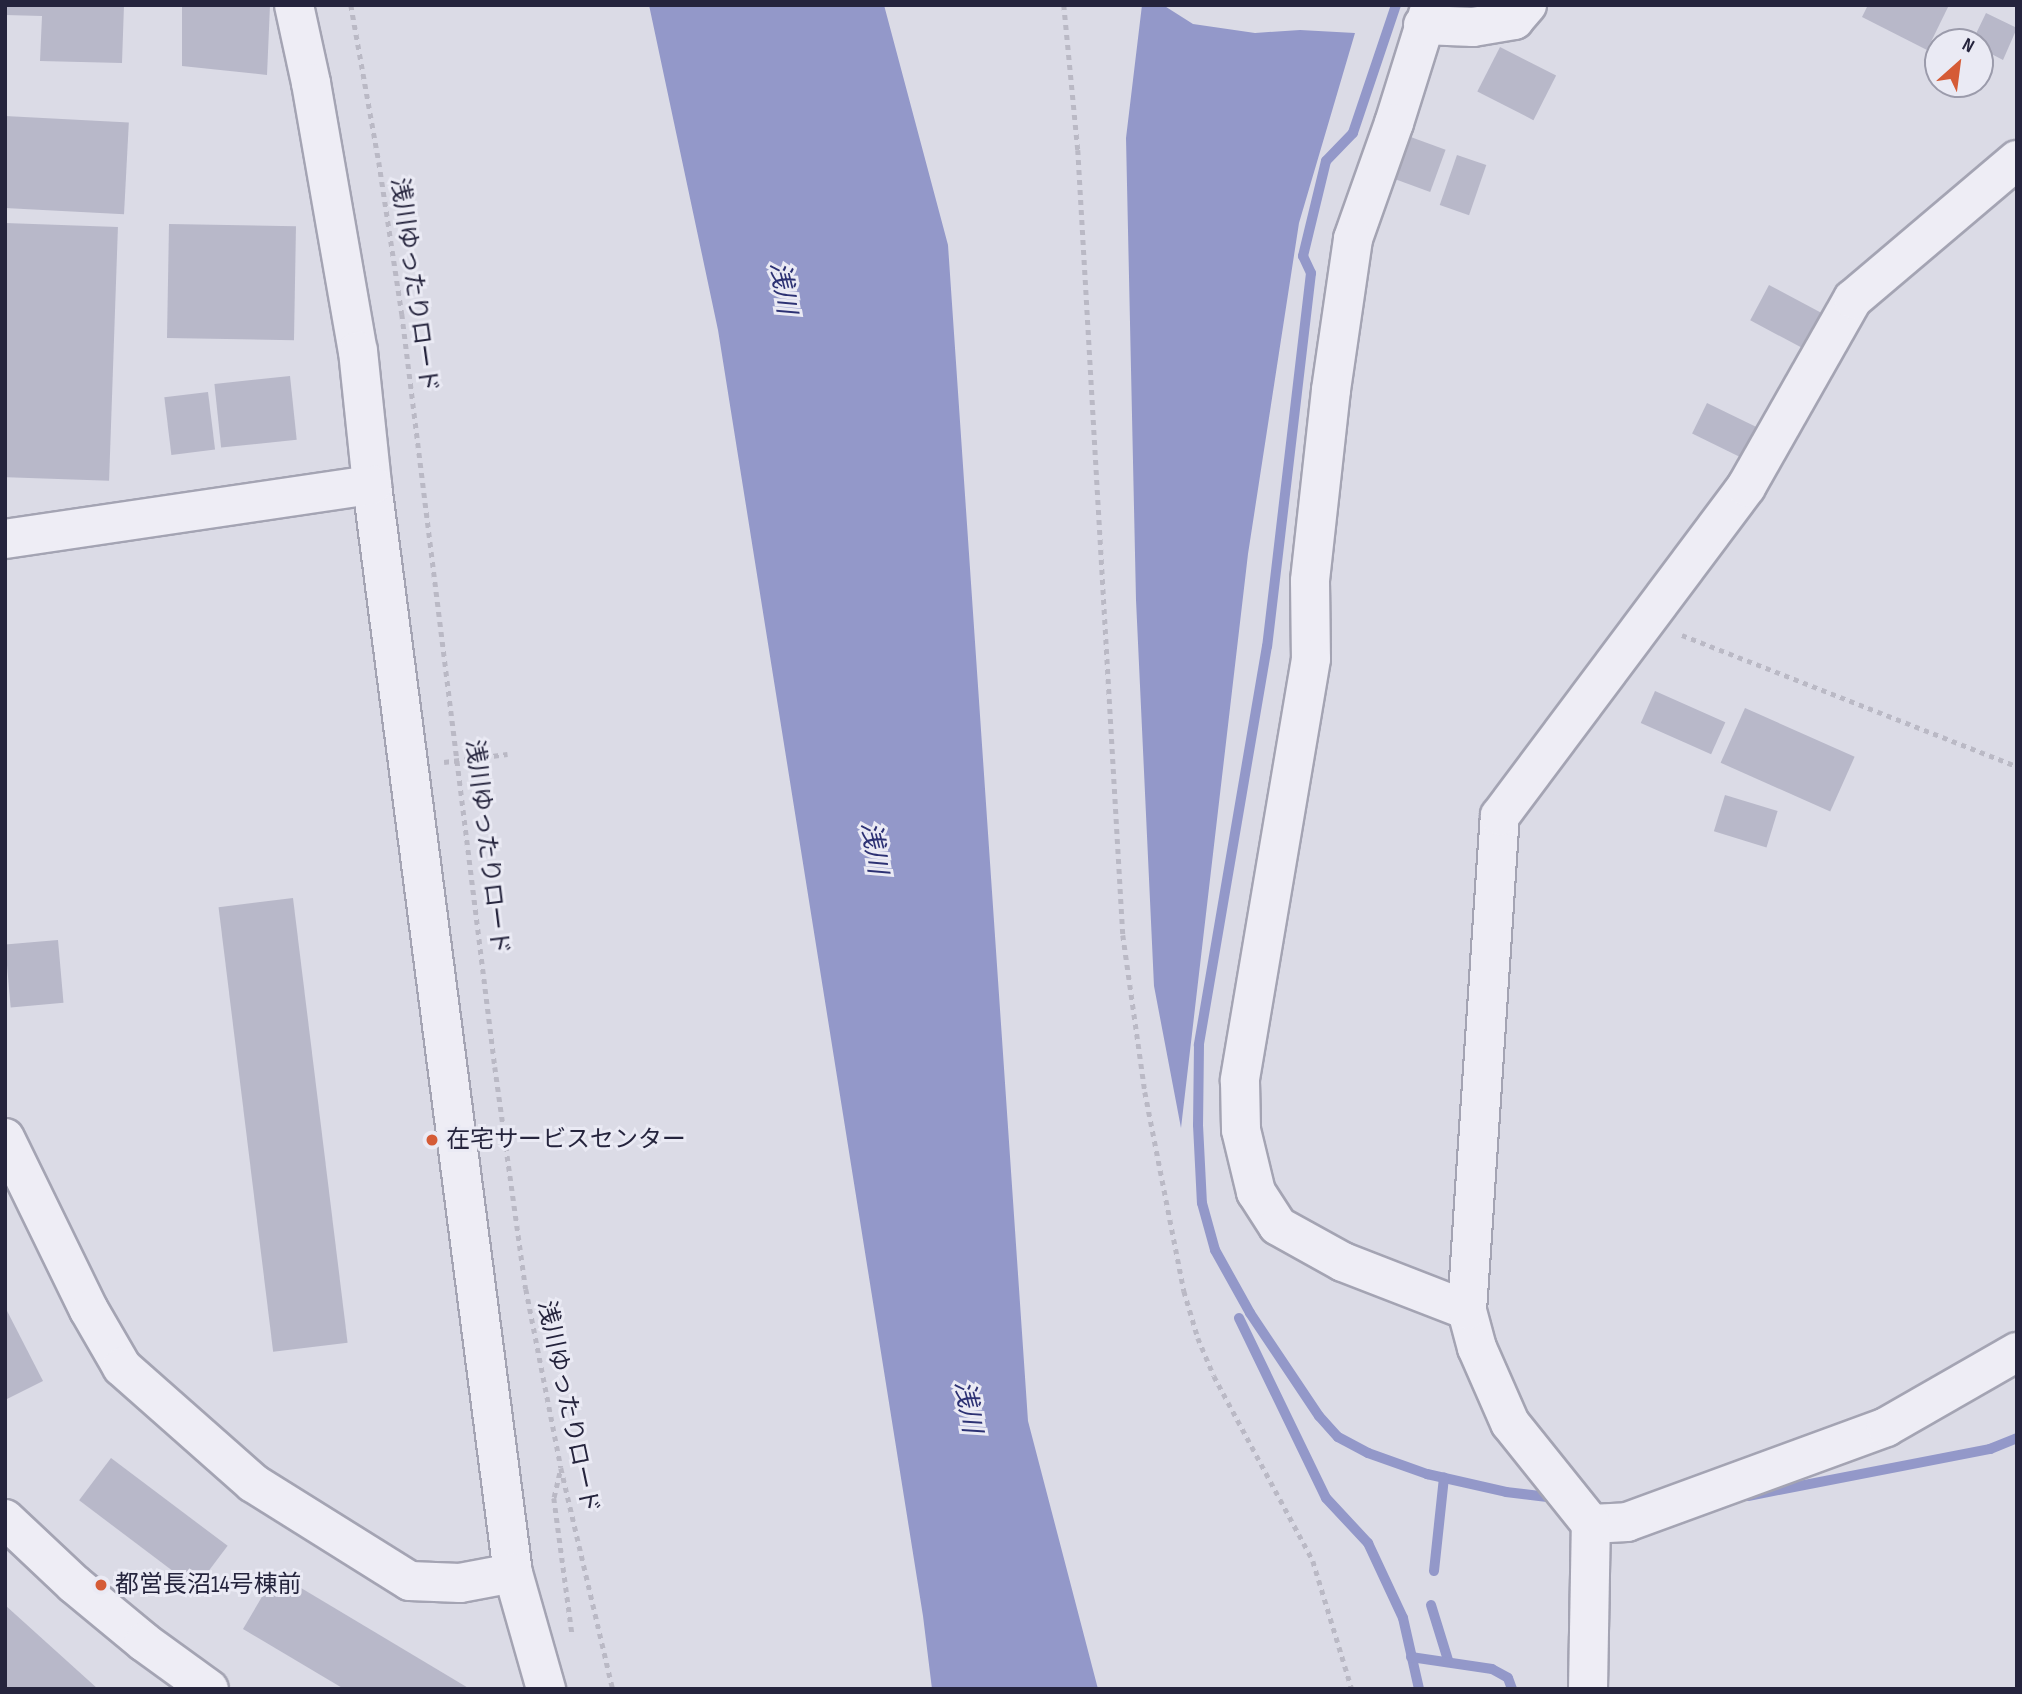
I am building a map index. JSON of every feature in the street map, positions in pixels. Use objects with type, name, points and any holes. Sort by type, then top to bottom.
[{"type":"street","points":[[294,5],[311,83],[358,351],[372,485],[513,1573],[546,1689]]},
{"type":"street","points":[[1467,1310],[1343,1262],[1278,1226],[1256,1192],[1241,1130],[1240,1081],[1311,659],[1310,581],[1331,390],[1353,239],[1394,123],[1427,15],[1473,27],[1514,20],[1527,5]]},
{"type":"street","points":[[1588,1689],[1591,1524],[1510,1423],[1481,1358],[1467,1310],[1500,816],[1746,487],[1853,299],[2017,160]]},
{"type":"street","points":[[5,539],[372,485]]},
{"type":"street","points":[[5,1139],[89,1310],[122,1367],[253,1483],[410,1581],[460,1583],[513,1573]]},
{"type":"street","points":[[1591,1524],[1627,1522],[1886,1427],[2017,1352]]},
{"type":"street","points":[[5,1519],[84,1593],[209,1689]]},
{"type":"path","name":"浅川ゆったりロード","points":[[351,5],[394,262],[522,1262],[561,1468],[613,1689]]},
{"type":"path","points":[[1065,5],[1083,218],[1124,935],[1145,1092],[1184,1291],[1198,1338],[1214,1376],[1313,1561],[1352,1689]]},
{"type":"path","points":[[1646,621],[2017,766]]},
{"type":"path","points":[[448,762],[507,754]]},
{"type":"path","points":[[561,1468],[554,1498],[562,1576],[573,1639]]},
{"type":"water","name":"浅川","points":[[649,5],[884,5],[948,245],[1028,1421],[1098,1689],[932,1689],[923,1616],[718,330]]},
{"type":"water","points":[[1142,5],[1163,5],[1193,24],[1255,33],[1300,30],[1355,33],[1299,223],[1248,554],[1181,1128],[1154,986],[1136,600],[1126,138]]},
{"type":"building","points":[[5,5],[124,5],[122,63],[40,61],[42,16],[5,15]]},
{"type":"building","points":[[182,5],[270,5],[267,75],[182,66]]},
{"type":"building","points":[[1868,5],[1949,5],[1938,28],[1924,28],[1924,48],[1862,17]]},
{"type":"building","points":[[1986,13],[2017,28],[2003,60],[1994,55],[1994,28],[1979,28]]},
{"type":"building","points":[[1500,47],[1556,76],[1533,120],[1477,92]]},
{"type":"building","points":[[5,116],[129,122],[124,214],[5,208]]},
{"type":"building","points":[[1408,136],[1446,150],[1430,192],[1393,178]]},
{"type":"building","points":[[1457,155],[1486,165],[1469,215],[1440,205]]},
{"type":"building","points":[[5,223],[118,227],[109,481],[5,477]]},
{"type":"building","points":[[169,224],[296,226],[294,340],[167,338]]},
{"type":"building","points":[[1769,285],[1827,316],[1808,351],[1750,320]]},
{"type":"building","points":[[290,376],[297,440],[221,448],[214,384]]},
{"type":"building","points":[[208,392],[215,450],[171,455],[164,397]]},
{"type":"building","points":[[1707,403],[1760,429],[1745,459],[1692,434]]},
{"type":"building","points":[[1655,691],[1725,722],[1711,754],[1641,723]]},
{"type":"building","points":[[1745,708],[1855,757],[1830,812],[1721,763]]},
{"type":"building","points":[[1725,795],[1778,811],[1766,847],[1714,831]]},
{"type":"building","points":[[293,898],[348,1343],[273,1352],[219,907]]},
{"type":"building","points":[[58,940],[63,1003],[11,1007],[5,945]]},
{"type":"building","points":[[5,1307],[43,1381],[5,1400]]},
{"type":"building","points":[[111,1458],[228,1546],[196,1588],[79,1500]]},
{"type":"building","points":[[276,1573],[470,1689],[344,1689],[243,1629]]},
{"type":"building","points":[[5,1605],[98,1689],[5,1689]]},
{"type":"waterway","points":[[1396,5],[1353,133],[1326,161],[1303,256],[1311,273],[1267,646],[1199,1045],[1198,1125],[1202,1203],[1215,1250],[1250,1313],[1319,1416],[1338,1437],[1368,1453],[1427,1474],[1506,1492],[1556,1498]]},
{"type":"waterway","points":[[1239,1318],[1326,1498],[1368,1543],[1403,1618],[1419,1689]]},
{"type":"waterway","points":[[1748,1496],[1990,1449],[2017,1438]]},
{"type":"waterway","points":[[1434,1571],[1444,1478]]},
{"type":"waterway","points":[[1431,1605],[1448,1660]]},
{"type":"waterway","points":[[1411,1657],[1492,1669],[1508,1678],[1512,1689]]},
{"type":"place","name":"在宅サービスセンター","points":[[432,1140]]},
{"type":"place","name":"都営長沼14号棟前","points":[[101,1585]]}]
